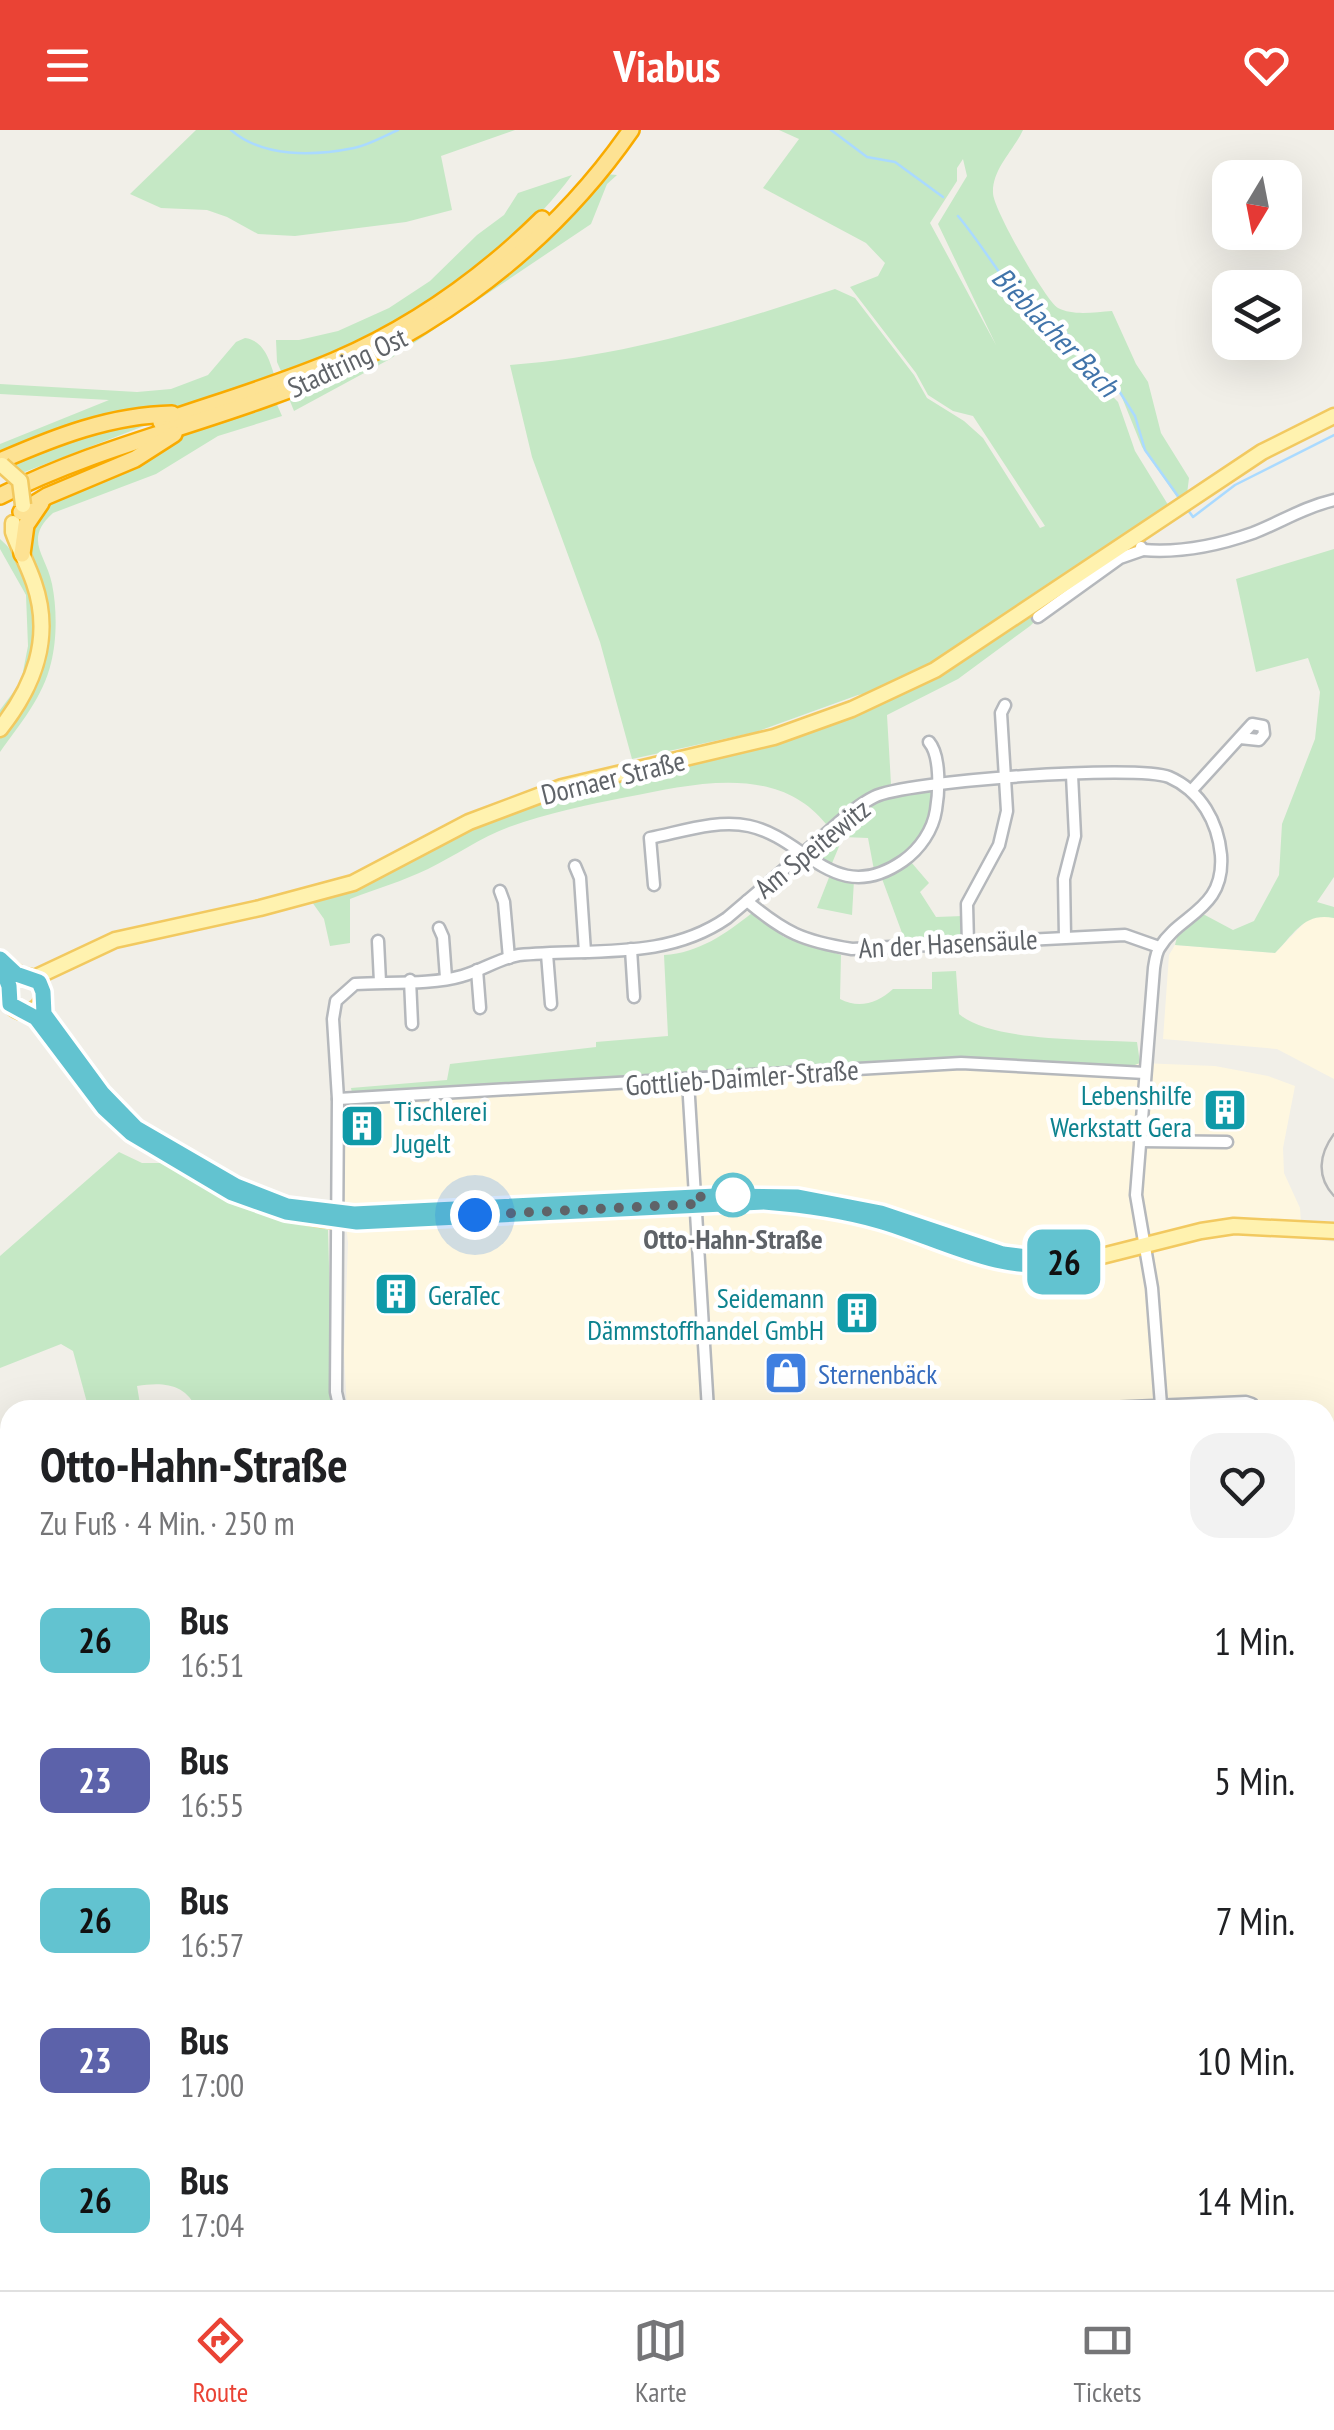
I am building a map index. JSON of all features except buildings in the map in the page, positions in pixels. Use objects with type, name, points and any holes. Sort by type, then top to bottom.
[{"type":"highway","name":"Stadtring Ost","points":[[563,206],[618,130]]},
{"type":"highway","name":"Stadtring Ost","points":[[0,492],[188,418],[337,371],[410,334],[476,290],[563,206],[630,130]]},
{"type":"highway","points":[[1,464],[47,440],[128,416],[188,418]]},
{"type":"highway","points":[[11,521],[47,496],[136,459],[188,418]]},
{"type":"highway","points":[[22,554],[28,519],[47,496]]},
{"type":"main road","name":"Dornaer Straße","points":[[26,1012],[30,987],[115,940],[353,883],[469,822],[562,787],[774,738],[852,710],[935,670],[1139,544],[1262,452],[1334,416]]},
{"type":"main road","points":[[0,729],[26,692],[41,640],[37,593],[11,521],[20,481],[1,464]]},
{"type":"main road","points":[[0,962],[30,987],[44,1014],[102,1093],[136,1128],[256,1196],[338,1218]]},
{"type":"main road","points":[[30,987],[10,1004],[43,1026],[104,1108],[131,1133],[258,1204],[338,1218],[768,1196],[818,1200],[881,1213],[951,1241],[1003,1254],[1066,1262],[1234,1226],[1334,1231]]},
{"type":"street","points":[[1139,544],[1200,547],[1254,532],[1308,506],[1334,500]]},
{"type":"street","name":"Dornaer Straße","points":[[1038,617],[1139,544]]},
{"type":"street","points":[[968,944],[968,904],[999,845],[1007,811],[1002,713],[1005,705]]},
{"type":"street","points":[[1160,1400],[1152,1288],[1136,1195],[1154,968],[1159,948],[1206,904],[1218,879],[1221,859],[1215,824],[1191,791],[1240,738]]},
{"type":"street","points":[[654,886],[650,838],[722,824],[740,824],[768,832],[812,863],[838,874],[855,876],[888,869],[910,855],[929,831],[936,812],[934,748],[929,742]]},
{"type":"street","name":"Am Speitewitz","points":[[338,1400],[338,1099],[333,1019],[336,1001],[355,984],[446,978],[509,958],[682,942],[706,932],[872,798],[904,787],[1129,770],[1170,778],[1191,791]]},
{"type":"street","points":[[1065,937],[1064,879],[1076,836],[1072,775]]},
{"type":"street","points":[[575,866],[580,878],[585,952]]},
{"type":"street","points":[[500,891],[509,958]]},
{"type":"street","name":"An der Hasensäule","points":[[746,901],[782,930],[817,944],[852,950],[1125,934],[1159,948]]},
{"type":"street","points":[[439,928],[446,978]]},
{"type":"street","points":[[378,941],[380,982]]},
{"type":"street","points":[[631,949],[634,997]]},
{"type":"street","points":[[547,954],[551,1004]]},
{"type":"street","points":[[477,970],[480,1008]]},
{"type":"street","points":[[410,980],[412,1024]]},
{"type":"street","name":"Gottlieb-Daimler-Straße","points":[[338,1099],[961,1062],[1145,1073]]},
{"type":"street","points":[[688,1081],[707,1400]]},
{"type":"street","points":[[1140,1141],[1227,1142]]},
{"type":"shaded area","points":[[1318,915],[1334,918],[1334,1079],[1277,1049],[1163,1039],[1169,955],[1175,945],[1275,953],[1308,919]]},
{"type":"shaded area","points":[[960,1058],[1127,1068],[1140,1063],[1215,1066],[1268,1076],[1295,1086],[1283,1148],[1284,1173],[1300,1208],[1302,1237],[1334,1242],[1334,1400],[346,1400],[348,1243],[332,1094]]},
{"type":"green space","points":[[196,130],[515,130],[441,156],[452,210],[406,222],[295,236],[258,234],[207,210],[161,208],[130,194]]},
{"type":"green space","points":[[779,130],[1023,130],[994,184],[1001,217],[1032,273],[1058,308],[1077,313],[1112,311],[1148,382],[1161,433],[1189,478],[1187,494],[1179,500],[1142,447],[1119,390],[1085,358],[1079,362],[1118,402],[1135,451],[1170,508],[960,649],[898,684],[756,732],[632,759],[600,642],[532,457],[510,365],[593,355],[674,338],[835,289],[855,298],[927,398],[983,438],[1040,528],[1045,526],[973,416],[953,411],[928,395],[916,373],[850,287],[878,276],[885,263],[866,243],[763,188],[799,139]],"holes":[[[963,159],[967,176],[938,224],[996,345],[930,223],[957,181],[957,168]]]},
{"type":"green space","points":[[605,174],[617,175],[607,184],[591,224],[390,359],[294,411],[288,396],[393,350],[480,294],[558,225]]},
{"type":"green space","points":[[572,175],[512,241],[440,299],[377,337],[284,378],[277,362],[276,340],[299,340],[338,331],[389,308],[430,281],[477,235],[504,215],[518,193]]},
{"type":"green space","points":[[245,338],[262,348],[276,380],[196,406],[0,456],[0,444],[109,400],[0,394],[0,384],[137,392],[171,389],[208,375],[236,342]]},
{"type":"green space","points":[[275,400],[282,416],[218,436],[156,474],[53,513],[44,523],[38,539],[54,593],[53,654],[37,699],[0,752],[0,737],[34,687],[45,647],[44,590],[29,555],[27,531],[47,505],[151,455],[185,432]]},
{"type":"green space","points":[[157,421],[22,473],[10,463],[100,431]]},
{"type":"green space","points":[[0,539],[12,552],[29,585],[36,641],[29,677],[0,723],[0,710],[21,682],[28,646],[26,595],[0,549]]},
{"type":"green space","points":[[1334,549],[1334,877],[1317,902],[1334,907],[1334,918],[1307,921],[1275,953],[1175,945],[1177,937],[1203,914],[1233,930],[1254,921],[1279,875],[1282,824],[1315,739],[1320,692],[1308,658],[1256,672],[1236,579]]},
{"type":"green space","points":[[1036,612],[1037,619],[1030,626],[958,679],[887,715],[891,784],[852,804],[826,824],[784,792],[733,783],[679,787],[568,810],[499,831],[419,873],[350,899],[350,943],[330,946],[324,919],[312,902],[368,882],[527,805],[735,755],[856,714],[928,678]]},
{"type":"green space","points":[[932,789],[932,808],[926,825],[905,855],[929,883],[920,892],[936,917],[963,916],[961,938],[905,941],[881,876],[874,870],[868,838],[843,837],[830,868],[812,856],[813,850],[864,807],[890,794]]},
{"type":"green space","points":[[830,875],[854,880],[852,915],[817,908]]},
{"type":"green space","points":[[752,913],[784,937],[841,955],[840,999],[847,1002],[868,1003],[893,989],[932,989],[932,972],[956,971],[959,1014],[974,1023],[1043,1037],[1137,1042],[1140,1063],[1127,1068],[960,1058],[352,1093],[351,1088],[447,1080],[450,1064],[596,1047],[596,1042],[668,1036],[664,955],[700,946]]},
{"type":"green space","points":[[119,1152],[142,1163],[168,1163],[226,1199],[328,1230],[333,1400],[191,1400],[180,1389],[155,1384],[137,1386],[139,1400],[86,1400],[73,1351],[61,1344],[0,1368],[0,1256]]},
{"type":"waterway","name":"Bieblacher Bach","points":[[231,130],[258,146],[306,153],[360,147],[398,130]]},
{"type":"waterway","name":"Bieblacher Bach","points":[[831,130],[867,157],[895,162],[943,197]]},
{"type":"waterway","name":"Bieblacher Bach","points":[[958,216],[1037,318],[1051,330],[1064,331],[1114,383],[1135,416],[1145,450],[1180,499]]},
{"type":"waterway","name":"Bieblacher Bach","points":[[1188,510],[1193,517],[1235,485],[1334,435]]},
{"type":"tram line","points":[[1334,1134],[1322,1165],[1324,1181],[1334,1196]]},
{"type":"bus line","name":"26","points":[[0,959],[16,974],[39,982],[44,1014],[102,1093],[136,1128],[236,1186],[287,1206],[354,1214],[716,1196],[798,1197],[881,1213],[1003,1254],[1066,1262],[1040,1266],[1000,1262],[878,1220],[836,1210],[764,1202],[357,1222],[286,1212],[232,1193],[122,1126],[36,1018],[10,1004],[2,968]]},
{"type":"place","name":"Lebenshilfe Werkstatt Gera","points":[[1225,1110]]},
{"type":"place","name":"Tischlerei Jugelt","points":[[362,1126]]},
{"type":"place","name":"Otto-Hahn-Straße","points":[[733,1195]]},
{"type":"place","name":"GeraTec","points":[[396,1294]]},
{"type":"place","name":"Seidemann Dämmstoffhandel GmbH","points":[[857,1313]]},
{"type":"place","name":"Sternenbäck","points":[[786,1373]]},
{"type":"route","points":[[475,1215],[696,1204],[695,1197],[733,1195]]}]
